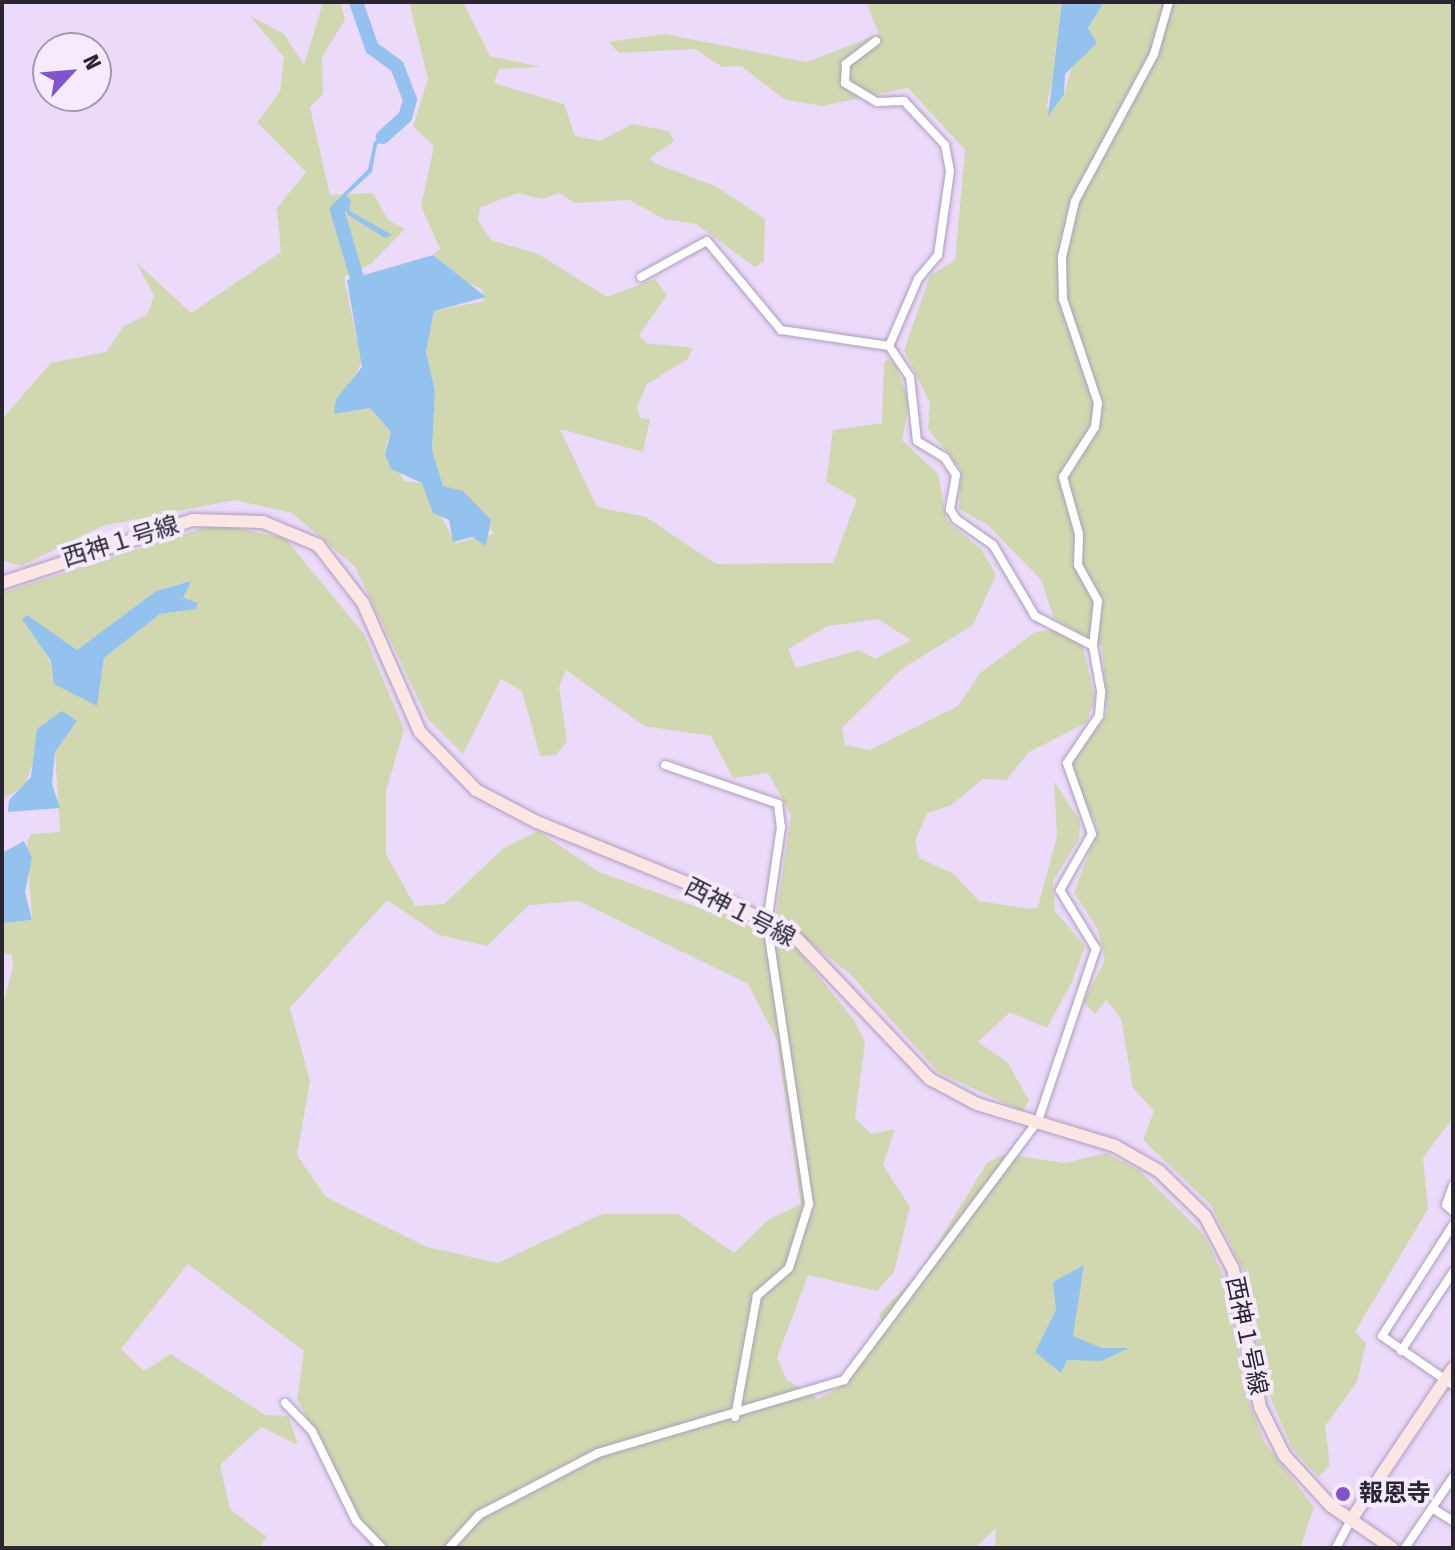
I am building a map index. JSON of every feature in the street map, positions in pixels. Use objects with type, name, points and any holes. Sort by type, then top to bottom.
[{"type":"street","points":[[449,1548],[479,1515],[584,1459],[735,1417],[844,1380],[1038,1121],[1081,986],[1096,962],[1093,937],[1060,890],[1092,834],[1067,777],[1074,749],[1101,711],[1093,646],[1098,601],[1078,565],[1079,534],[1063,477],[1095,427],[1098,403],[1063,299],[1062,257],[1075,201],[1154,54],[1169,2]]},
{"type":"street","points":[[876,41],[846,64],[845,83],[877,102],[904,101],[945,145],[950,171],[938,255],[918,279],[889,346]]},
{"type":"street","points":[[641,277],[707,241],[781,330],[889,346],[910,377],[917,441],[945,458],[956,475],[950,509],[956,519],[993,545],[1035,616],[1093,646]]},
{"type":"street","name":"西神１号線","points":[[2,583],[193,520],[263,522],[318,545],[363,603],[420,732],[476,790],[767,923],[841,979],[930,1079],[977,1104],[1115,1146],[1159,1171],[1205,1216],[1233,1269],[1260,1407],[1274,1439],[1311,1489],[1392,1548]]},
{"type":"street","points":[[665,765],[778,804],[767,923],[809,1204],[789,1268],[757,1296],[735,1417]]},
{"type":"street","points":[[1453,1185],[1446,1205],[1453,1211]]},
{"type":"street","points":[[1449,1383],[1382,1336],[1453,1225]]},
{"type":"street","points":[[1401,1351],[1453,1272]]},
{"type":"street","points":[[1336,1548],[1351,1520],[1449,1383],[1453,1368]]},
{"type":"street","points":[[285,1403],[312,1431],[356,1521],[382,1548]]},
{"type":"street","points":[[1405,1548],[1453,1477]]},
{"type":"street","points":[[1432,1508],[1453,1521]]},
{"type":"green space","points":[[323,2],[341,2],[345,20],[322,57],[323,94],[310,107],[330,195],[373,193],[388,220],[405,229],[371,264],[344,277],[362,362],[334,414],[370,408],[391,432],[386,446],[404,481],[422,483],[456,543],[494,534],[466,493],[443,486],[432,450],[435,391],[426,352],[434,311],[484,301],[482,289],[459,279],[433,255],[440,249],[421,206],[434,146],[413,126],[428,79],[409,2],[463,2],[490,56],[542,67],[499,69],[494,83],[564,104],[575,136],[600,141],[632,124],[669,131],[674,141],[650,158],[654,163],[717,187],[765,219],[764,261],[755,267],[696,224],[664,219],[629,200],[575,203],[559,193],[542,199],[517,193],[480,208],[478,220],[491,240],[538,254],[607,297],[655,279],[667,295],[639,335],[646,343],[693,348],[688,359],[647,384],[637,407],[640,418],[650,419],[643,452],[560,429],[597,507],[646,517],[716,564],[833,563],[857,499],[826,482],[833,430],[882,423],[884,363],[889,359],[897,368],[909,403],[902,440],[938,474],[947,521],[982,550],[996,575],[973,625],[902,669],[842,728],[845,745],[870,750],[958,706],[980,673],[1035,632],[1053,630],[1082,644],[1095,699],[1086,723],[1029,752],[1006,780],[983,779],[950,806],[927,813],[915,841],[919,858],[954,874],[979,901],[1031,909],[1038,907],[1057,836],[1054,781],[1080,821],[1079,839],[1053,881],[1055,911],[1085,946],[1072,982],[1047,1028],[1010,1012],[978,1042],[1008,1063],[1029,1101],[1022,1111],[938,1072],[849,973],[776,916],[791,815],[768,773],[733,778],[711,736],[644,726],[566,670],[559,687],[567,741],[556,755],[540,756],[522,691],[501,679],[463,754],[428,719],[355,567],[292,513],[235,500],[102,526],[21,566],[2,560],[2,419],[51,363],[106,352],[124,326],[147,315],[154,296],[136,262],[191,313],[281,252],[277,208],[306,172],[257,122],[280,92],[284,57],[250,16],[284,34],[304,65]],"holes":[[[878,619],[911,640],[875,659],[859,650],[796,668],[788,649],[828,626]]]},
{"type":"green space","points":[[866,2],[1062,2],[1063,38],[1046,108],[1064,94],[1073,63],[1097,43],[1088,28],[1104,2],[1453,2],[1453,1118],[1423,1158],[1428,1209],[1355,1332],[1366,1343],[1357,1382],[1325,1426],[1330,1465],[1318,1477],[1292,1448],[1263,1380],[1246,1276],[1211,1205],[1143,1140],[1154,1111],[1133,1088],[1121,1019],[1106,1000],[1095,1014],[1083,1002],[1105,960],[1098,930],[1074,892],[1098,829],[1074,778],[1074,761],[1107,714],[1102,646],[1054,618],[1041,580],[988,525],[959,509],[961,469],[928,429],[930,403],[904,350],[930,276],[955,260],[965,150],[908,88],[822,106],[784,99],[741,66],[722,67],[695,49],[619,53],[609,42],[664,34],[807,62],[879,34]]},
{"type":"green space","points":[[216,524],[285,538],[364,634],[404,729],[386,792],[386,854],[415,906],[444,904],[504,848],[538,831],[599,872],[708,911],[745,915],[792,943],[854,1020],[865,1042],[855,1118],[871,1134],[895,1129],[883,1165],[910,1207],[894,1272],[877,1291],[808,1275],[777,1358],[787,1380],[818,1399],[840,1387],[885,1332],[879,1314],[920,1272],[987,1163],[1004,1154],[1065,1163],[1106,1153],[1139,1170],[1205,1236],[1228,1286],[1247,1397],[1265,1443],[1314,1507],[1300,1548],[995,1548],[996,1528],[975,1548],[376,1548],[297,1399],[304,1351],[188,1264],[121,1349],[144,1371],[171,1354],[265,1415],[288,1416],[298,1445],[261,1427],[220,1465],[230,1509],[267,1537],[259,1548],[2,1548],[2,1007],[13,967],[12,955],[2,953],[2,923],[32,920],[27,842],[31,834],[60,832],[55,752],[77,721],[39,747],[24,787],[2,799],[2,593]],"holes":[[[190,581],[183,598],[195,609],[160,614],[104,658],[97,705],[55,672],[35,633],[77,650],[156,591]],[[387,900],[439,935],[487,946],[529,905],[579,901],[748,984],[777,1040],[801,1204],[768,1220],[734,1253],[678,1214],[602,1214],[498,1263],[427,1247],[326,1197],[297,1155],[310,1081],[290,1008]]]},
{"type":"water","points":[[1062,2],[1104,2],[1088,28],[1097,43],[1065,74],[1064,94],[1048,117]]},
{"type":"water","points":[[395,124],[399,127],[377,145],[372,172],[345,197],[350,211],[392,235],[385,238],[348,215],[341,196],[368,169],[374,142]]},
{"type":"water","points":[[433,255],[486,297],[434,311],[426,352],[435,391],[432,450],[443,486],[463,491],[491,520],[486,546],[472,537],[453,542],[449,520],[433,513],[422,483],[391,469],[385,454],[391,432],[370,408],[334,414],[336,399],[362,367],[347,280]]},
{"type":"water","points":[[191,581],[183,598],[198,603],[196,609],[160,614],[104,658],[97,706],[54,684],[51,661],[22,619],[27,615],[77,650],[156,591]]},
{"type":"water","points":[[62,711],[77,721],[55,752],[52,784],[60,808],[8,812],[9,800],[31,777],[37,729]]},
{"type":"water","points":[[24,841],[32,858],[25,892],[32,920],[2,923],[2,853]]},
{"type":"water","points":[[1084,1265],[1073,1336],[1102,1348],[1129,1348],[1101,1361],[1067,1360],[1061,1373],[1035,1352],[1056,1310],[1053,1282]]},
{"type":"waterway","points":[[356,2],[372,48],[397,66],[410,100],[405,117],[383,137]]},
{"type":"waterway","points":[[344,203],[337,210],[362,295]]},
{"type":"place","name":"報恩寺","points":[[1343,1494]]}]
